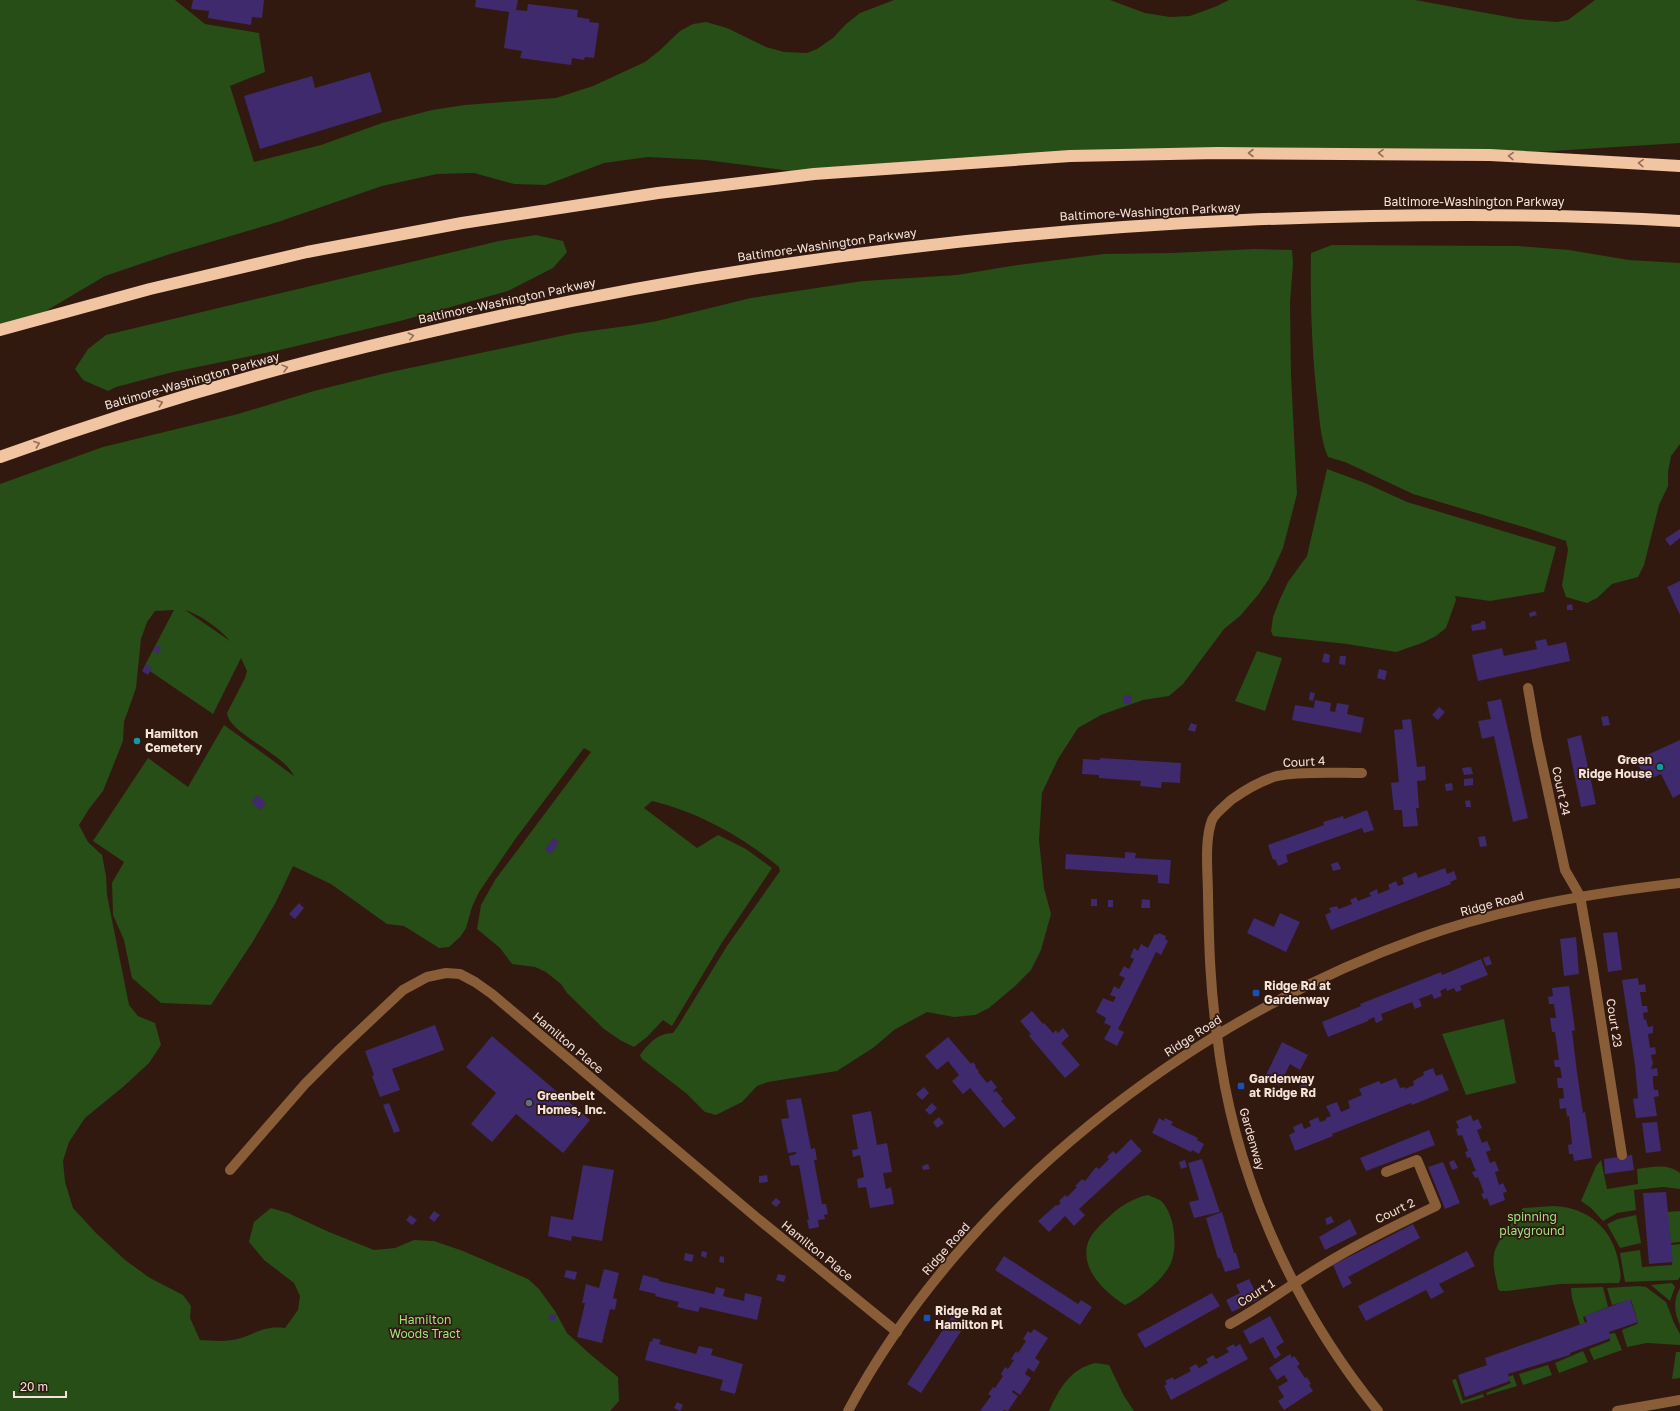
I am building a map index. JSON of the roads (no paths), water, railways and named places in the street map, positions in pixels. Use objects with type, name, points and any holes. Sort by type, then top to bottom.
[{"type":"highway","points":[[0,330],[150,288],[307,252],[447,226],[650,194],[814,174],[1070,156],[1218,153],[1490,155],[1680,166]]},
{"type":"highway","name":"Baltimore-Washington Parkway","points":[[0,457],[58,436],[182,396],[332,355],[458,324],[659,284],[810,259],[1066,230],[1292,218],[1484,215],[1637,218],[1680,221]]},
{"type":"street","name":"Court 24","points":[[1528,688],[1537,740],[1565,870],[1580,896]]},
{"type":"street","name":"Court 4","points":[[1213,818],[1242,792],[1277,776],[1362,773]]},
{"type":"street","name":"Gardenway","points":[[1213,818],[1208,851],[1208,944],[1210,985],[1221,1073],[1233,1124],[1258,1204],[1276,1247],[1311,1315],[1340,1361],[1378,1411]]},
{"type":"street","name":"Ridge Road","points":[[848,1411],[897,1332],[952,1261],[999,1208],[1062,1148],[1131,1093],[1217,1035],[1240,1021],[1324,978],[1372,956],[1421,937],[1490,917],[1580,896],[1680,883]]},
{"type":"street","name":"Court 23","points":[[1580,896],[1622,1155]]},
{"type":"street","name":"Hamilton Place","points":[[230,1170],[305,1084],[403,990],[427,977],[446,973],[460,974],[476,982],[492,994],[744,1208],[897,1332]]},
{"type":"street","name":"Court 2","points":[[1295,1284],[1320,1267],[1381,1232],[1436,1206],[1417,1160],[1386,1172]]},
{"type":"street","name":"Court 1","points":[[1230,1324],[1262,1306],[1295,1284]]},
{"type":"street","points":[[1617,1411],[1680,1400]]},
{"type":"place","name":"Hamilton Cemetery","points":[[137,741]]},
{"type":"place","name":"Green Ridge House","points":[[1660,767]]},
{"type":"place","name":"Ridge Rd at Gardenway","points":[[1256,993]]},
{"type":"place","name":"Gardenway at Ridge Rd","points":[[1241,1086]]},
{"type":"place","name":"Greenbelt Homes, Inc.","points":[[529,1103]]},
{"type":"place","name":"Ridge Rd at Hamilton Pl","points":[[927,1318]]},
{"type":"park label","name":"spinning playground","points":[[1532,1224]]},
{"type":"park label","name":"Hamilton Woods Tract","points":[[425,1327]]}]
